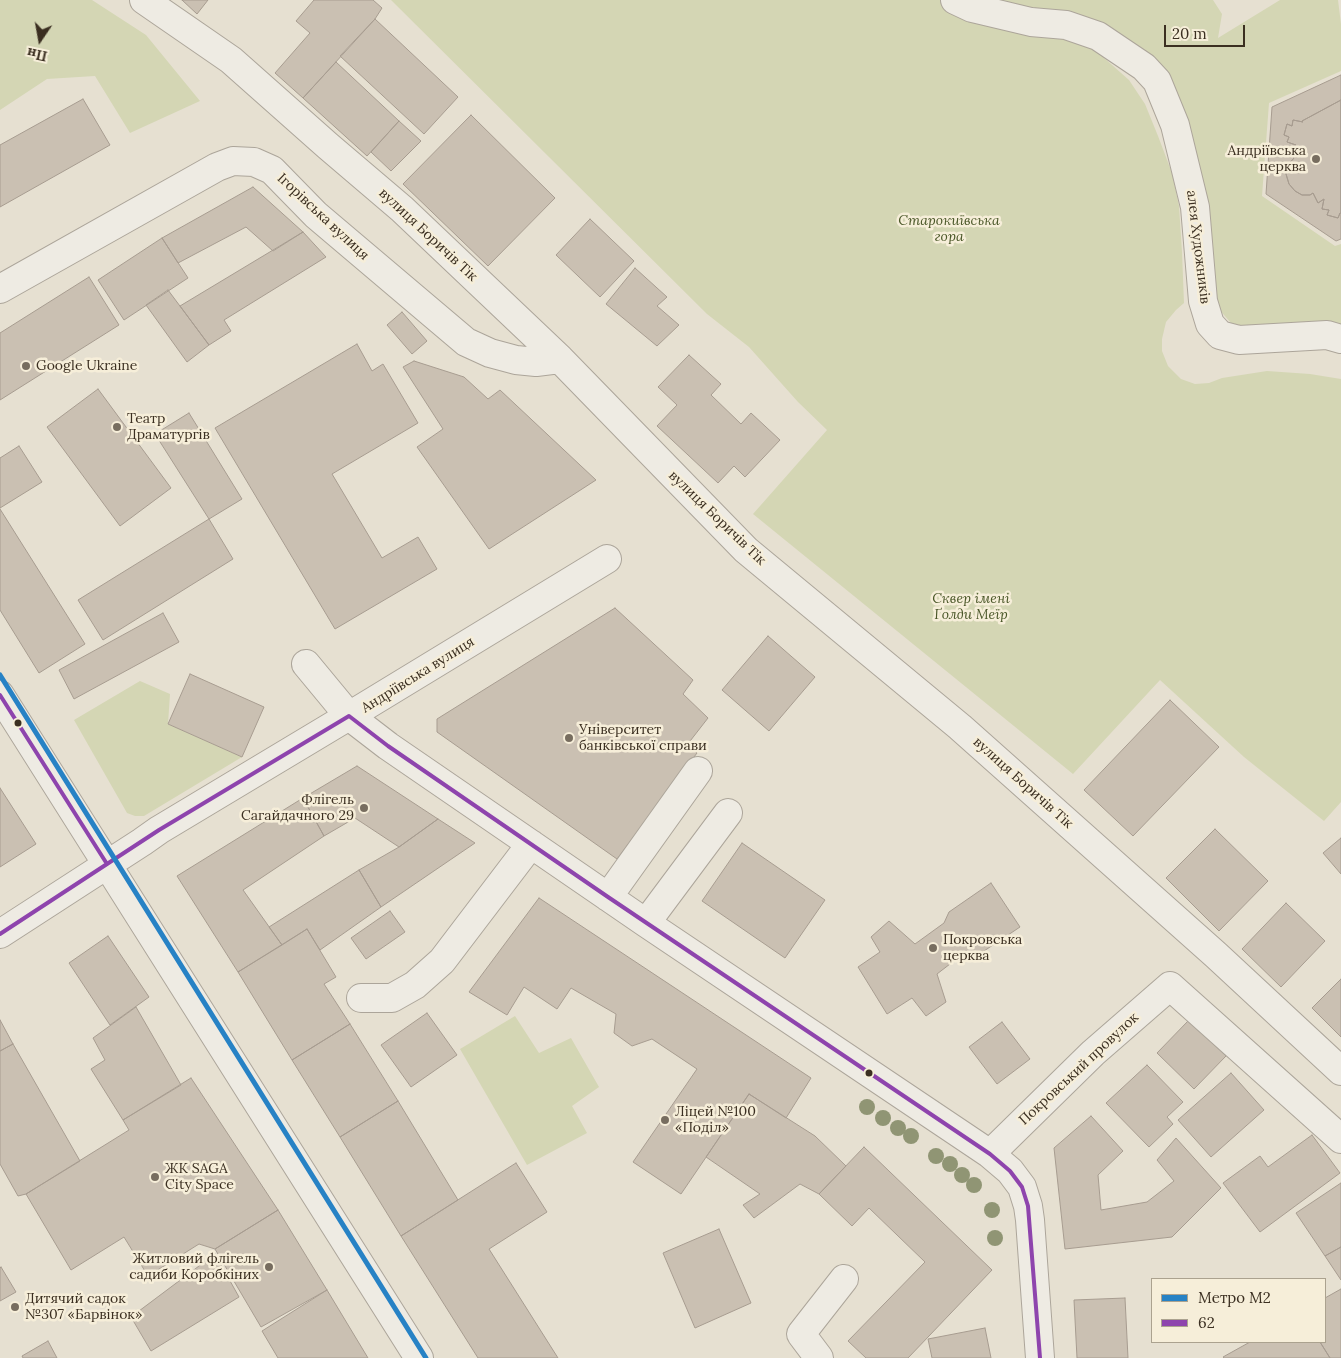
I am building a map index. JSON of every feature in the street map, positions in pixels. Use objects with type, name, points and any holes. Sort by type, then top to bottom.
[{"type":"street","name":"вулиця Боричів Тік","points":[[144,0],[230,60],[402,209],[560,360],[746,550],[960,727],[1216,955],[1341,1071]]},
{"type":"street","name":"алея Художників","points":[[955,0],[972,8],[1031,22],[1066,25],[1098,36],[1144,67],[1156,81],[1175,125],[1195,207],[1203,302],[1210,324],[1220,335],[1239,340],[1327,335],[1341,339]]},
{"type":"street","name":"Ігорівська вулиця","points":[[0,289],[217,167],[233,161],[254,162],[272,170],[316,215],[466,342],[490,354],[516,360],[536,362],[560,360]]},
{"type":"street","name":"Андріївська вулиця","points":[[0,934],[159,830],[607,559]]},
{"type":"street","points":[[306,664],[350,716],[388,746],[646,923],[990,1154],[1010,1171],[1022,1187],[1028,1206],[1040,1358]]},
{"type":"street","points":[[0,695],[419,1358]]},
{"type":"street","points":[[608,897],[698,771]]},
{"type":"street","points":[[646,923],[728,813]]},
{"type":"street","points":[[361,998],[392,998],[415,985],[442,961],[531,844]]},
{"type":"street","name":"Покровський провулок","points":[[990,1154],[1093,1053],[1170,986],[1341,1139]]},
{"type":"street","points":[[819,1358],[800,1334],[844,1279]]},
{"type":"green space","points":[[0,0],[92,0],[146,35],[200,101],[130,133],[95,76],[47,79],[0,110]]},
{"type":"green space","name":"Старокиївська гора","points":[[391,0],[1213,0],[1222,14],[1218,38],[1280,0],[1338,0],[1341,24],[1341,71],[1269,103],[1262,196],[1335,246],[1341,244],[1341,326],[1253,328],[1231,323],[1218,308],[1209,266],[1208,208],[1123,40],[1103,57],[1129,80],[1145,104],[1172,173],[1179,206],[1184,303],[1166,322],[1162,339],[1162,351],[1168,366],[1181,379],[1195,384],[1209,383],[1222,378],[1267,371],[1310,374],[1341,379],[1341,802],[1324,821],[1244,757],[1160,680],[1073,774],[753,514],[827,430],[798,402],[749,347],[707,314]]},
{"type":"green space","points":[[140,681],[170,694],[168,724],[242,757],[144,816],[135,816],[127,813],[74,720]]},
{"type":"green space","points":[[515,1016],[539,1053],[571,1038],[599,1087],[572,1106],[587,1133],[527,1165],[460,1049]]},
{"type":"building","points":[[182,0],[208,0],[197,14]]},
{"type":"building","points":[[314,0],[373,0],[382,8],[375,19],[303,98],[275,73],[310,33],[296,21]]},
{"type":"building","points":[[375,19],[458,97],[424,134],[340,56]]},
{"type":"building","points":[[336,62],[399,121],[367,156],[303,98]]},
{"type":"building","points":[[1341,75],[1341,239],[1336,241],[1266,194],[1272,107]]},
{"type":"building","points":[[83,99],[110,145],[0,207],[0,145]]},
{"type":"building","name":"Андріївська церква","points":[[1341,100],[1341,213],[1338,218],[1327,215],[1329,210],[1322,209],[1324,199],[1318,203],[1313,193],[1302,195],[1289,184],[1286,174],[1287,166],[1294,158],[1288,149],[1296,145],[1287,142],[1289,137],[1284,135],[1287,124],[1292,126],[1293,120],[1303,122]]},
{"type":"building","name":"Андріївська церква","points":[[1341,100],[1341,213],[1338,218],[1327,215],[1329,210],[1322,209],[1324,199],[1318,203],[1313,193],[1302,195],[1289,184],[1286,174],[1287,166],[1294,158],[1288,149],[1296,145],[1287,142],[1289,137],[1284,135],[1287,124],[1292,126],[1293,120],[1303,122]]},
{"type":"building","points":[[471,115],[555,198],[488,266],[403,184]]},
{"type":"building","points":[[399,121],[421,141],[391,171],[371,152]]},
{"type":"building","points":[[253,187],[303,232],[273,251],[246,227],[178,263],[162,238]]},
{"type":"building","points":[[590,219],[634,261],[600,297],[556,255]]},
{"type":"building","points":[[303,232],[326,257],[224,320],[231,331],[209,345],[180,306]]},
{"type":"building","points":[[162,238],[188,278],[124,320],[98,280]]},
{"type":"building","points":[[635,268],[667,297],[657,306],[679,325],[657,346],[606,304]]},
{"type":"building","name":"Google Ukraine","points":[[89,277],[119,325],[0,400],[0,333]]},
{"type":"building","points":[[168,290],[209,345],[187,362],[146,305]]},
{"type":"building","points":[[402,312],[427,341],[412,354],[387,325]]},
{"type":"building","points":[[357,344],[372,371],[383,364],[418,423],[332,474],[382,558],[418,537],[437,569],[335,629],[215,428]]},
{"type":"building","points":[[689,355],[721,384],[711,395],[741,424],[751,413],[780,440],[745,477],[734,466],[718,483],[657,426],[677,405],[658,387]]},
{"type":"building","points":[[414,361],[464,377],[488,399],[500,390],[596,480],[489,549],[417,447],[443,429],[403,367]]},
{"type":"building","points":[[98,389],[171,488],[120,526],[47,427]]},
{"type":"building","points":[[189,413],[242,499],[209,519],[155,434]]},
{"type":"building","points":[[19,446],[42,482],[0,508],[0,458]]},
{"type":"building","points":[[0,509],[85,644],[39,673],[0,610]]},
{"type":"building","points":[[209,519],[233,559],[103,640],[78,600]]},
{"type":"building","name":"Університет банківської справи","points":[[615,608],[693,680],[683,694],[708,718],[687,745],[697,753],[617,859],[437,732],[437,719]]},
{"type":"building","points":[[163,613],[179,642],[74,699],[59,670]]},
{"type":"building","points":[[768,636],[815,677],[769,731],[722,690]]},
{"type":"building","points":[[190,674],[264,707],[242,757],[168,724]]},
{"type":"building","points":[[1170,700],[1219,747],[1133,836],[1084,790]]},
{"type":"building","name":"Флігель Сагайдачного 29","points":[[357,766],[438,819],[399,847],[355,818],[324,836],[303,798]]},
{"type":"building","points":[[0,788],[36,844],[0,867]]},
{"type":"building","points":[[303,798],[324,836],[243,890],[282,945],[238,972],[177,876]]},
{"type":"building","points":[[438,819],[475,843],[381,907],[359,870],[399,847]]},
{"type":"building","points":[[1215,829],[1268,881],[1219,931],[1166,878]]},
{"type":"building","points":[[1341,838],[1341,874],[1323,853]]},
{"type":"building","points":[[742,843],[825,900],[785,958],[702,901]]},
{"type":"building","points":[[359,870],[381,907],[320,950],[307,929],[282,945],[269,927]]},
{"type":"building","name":"Покровська церква","points":[[991,883],[1020,927],[975,957],[963,954],[937,974],[946,1002],[926,1016],[912,998],[887,1014],[858,967],[880,952],[871,937],[889,921],[915,944],[944,923],[949,912]]},
{"type":"building","points":[[539,898],[811,1078],[786,1118],[749,1094],[681,1194],[633,1162],[697,1069],[652,1039],[632,1046],[614,1033],[616,1014],[571,988],[557,1009],[524,987],[507,1015],[469,992]]},
{"type":"building","points":[[1286,903],[1325,941],[1281,987],[1242,949]]},
{"type":"building","points":[[390,911],[405,932],[366,959],[351,938]]},
{"type":"building","points":[[307,929],[336,977],[324,984],[350,1024],[292,1060],[238,972]]},
{"type":"building","points":[[108,936],[149,997],[110,1025],[69,963]]},
{"type":"building","points":[[1341,979],[1341,1037],[1312,1008]]},
{"type":"building","points":[[136,1007],[181,1085],[123,1120],[91,1069],[105,1060],[93,1038]]},
{"type":"building","points":[[427,1013],[457,1055],[411,1087],[381,1045]]},
{"type":"building","points":[[0,1020],[13,1044],[0,1051]]},
{"type":"building","points":[[1189,1020],[1226,1056],[1194,1089],[1157,1053]]},
{"type":"building","points":[[1002,1022],[1030,1059],[997,1084],[969,1047]]},
{"type":"building","points":[[350,1024],[398,1101],[340,1137],[292,1060]]},
{"type":"building","points":[[13,1044],[80,1161],[26,1194],[18,1196],[0,1164],[0,1051]]},
{"type":"building","points":[[1147,1065],[1183,1102],[1167,1117],[1173,1124],[1149,1147],[1106,1103]]},
{"type":"building","points":[[1231,1073],[1264,1110],[1211,1157],[1178,1120]]},
{"type":"building","name":"ЖК SAGA City Space","points":[[191,1078],[278,1210],[215,1249],[199,1244],[148,1276],[124,1237],[71,1270],[26,1194],[129,1130],[123,1120]]},
{"type":"building","points":[[749,1094],[815,1136],[846,1166],[819,1194],[800,1184],[754,1218],[743,1205],[760,1194],[706,1157]]},
{"type":"building","points":[[398,1101],[458,1200],[401,1236],[340,1137]]},
{"type":"building","points":[[1091,1116],[1123,1151],[1098,1175],[1101,1210],[1147,1202],[1174,1181],[1157,1160],[1176,1138],[1221,1188],[1172,1237],[1065,1249],[1054,1148]]},
{"type":"building","points":[[1312,1135],[1340,1173],[1260,1232],[1223,1183],[1260,1156],[1268,1167]]},
{"type":"building","points":[[864,1147],[992,1270],[908,1358],[866,1358],[848,1341],[925,1262],[869,1208],[852,1226],[819,1194]]},
{"type":"building","points":[[516,1163],[547,1212],[489,1249],[558,1358],[478,1358],[401,1236]]},
{"type":"building","points":[[1341,1183],[1341,1247],[1325,1256],[1296,1213]]},
{"type":"building","name":"Житловий флігель садиби Коробкіних","points":[[278,1210],[327,1290],[261,1327],[215,1249]]},
{"type":"building","points":[[719,1229],[751,1303],[695,1328],[663,1253]]},
{"type":"building","points":[[1341,1247],[1341,1280],[1325,1256]]},
{"type":"building","points":[[215,1254],[239,1297],[151,1351],[131,1317]]},
{"type":"building","points":[[0,1268],[16,1292],[0,1301]]},
{"type":"building","points":[[1341,1289],[1341,1358],[1330,1358],[1321,1343],[1326,1343],[1326,1297]]},
{"type":"building","points":[[327,1290],[368,1358],[278,1358],[262,1331]]},
{"type":"building","points":[[1125,1298],[1128,1358],[1077,1358],[1074,1300]]},
{"type":"building","points":[[985,1328],[991,1358],[932,1358],[928,1339]]},
{"type":"building","points":[[48,1341],[57,1358],[23,1358],[22,1356]]},
{"type":"building","points":[[1248,1343],[1321,1343],[1330,1358],[1224,1358]]},
{"type":"metro line","name":"M2","points":[[0,675],[426,1358]]},
{"type":"transit line","name":"62","points":[[0,695],[107,864]]},
{"type":"transit line","name":"62","points":[[0,934],[159,830],[349,716],[388,746],[608,897],[990,1154],[1010,1171],[1022,1187],[1028,1206],[1040,1358]]},
{"type":"place","name":"Андріївська церква","points":[[1316,159]]},
{"type":"place","name":"Google Ukraine","points":[[26,366]]},
{"type":"place","name":"Театр Драматургів","points":[[117,427]]},
{"type":"place","name":"Університет банківської справи","points":[[569,738]]},
{"type":"place","name":"Флігель Сагайдачного 29","points":[[364,808]]},
{"type":"place","name":"Покровська церква","points":[[933,948]]},
{"type":"place","name":"Ліцей №100 «Поділ»","points":[[665,1120]]},
{"type":"place","name":"ЖК SAGA City Space","points":[[155,1177]]},
{"type":"place","name":"Житловий флігель садиби Коробкіних","points":[[269,1267]]},
{"type":"place","name":"Дитячий садок №307 «Барвінок»","points":[[15,1307]]},
{"type":"park label","name":"Сквер імені Ґолди Меїр","points":[[971,608]]}]
